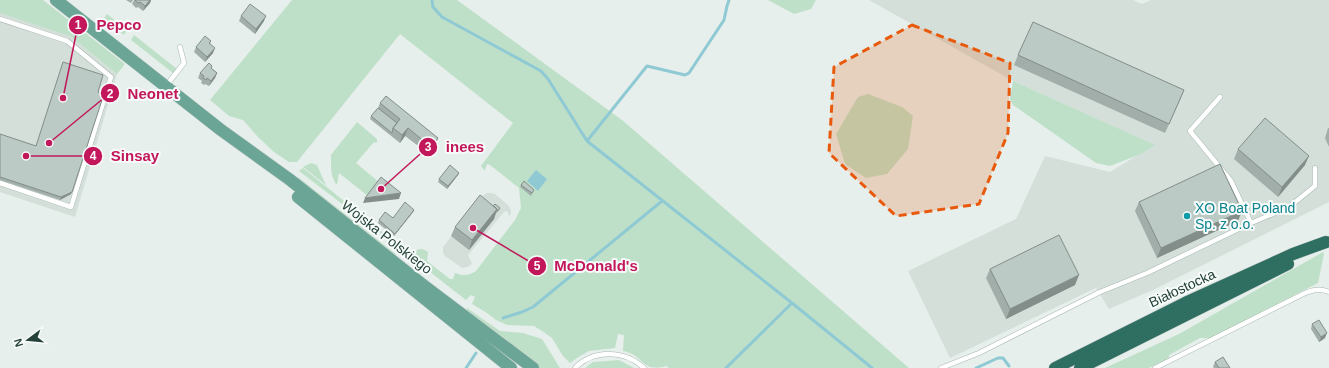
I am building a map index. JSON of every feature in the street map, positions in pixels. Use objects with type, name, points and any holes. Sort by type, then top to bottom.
[{"type":"highway","name":"Białostocka","points":[[1055,368],[1185,303],[1293,254],[1327,241]]},
{"type":"highway","name":"Białostocka","points":[[1080,368],[1263,277],[1298,259],[1327,241]]},
{"type":"main road","name":"Wojska Polskiego","points":[[56,0],[221,130],[289,179],[511,368]]},
{"type":"main road","name":"Wojska Polskiego","points":[[394,268],[533,368]]},
{"type":"lane","points":[[0,19],[67,41],[112,77],[71,207],[0,184]]},
{"type":"lane","points":[[166,86],[184,63],[180,47]]},
{"type":"lane","points":[[1220,96],[1190,130],[1232,181],[1251,222]]},
{"type":"lane","points":[[941,368],[979,353],[1100,292],[1147,273],[1251,222],[1289,207],[1315,186],[1315,168]]},
{"type":"lane","points":[[1155,368],[1314,289],[1329,292]]},
{"type":"lane","points":[[575,368],[584,360],[611,354],[630,358],[644,368]]},
{"type":"highlighted area","points":[[912,25],[1010,63],[1008,133],[979,204],[896,216],[829,153],[834,67]]},
{"type":"shaded area","points":[[0,0],[25,0],[117,74],[75,217],[0,192]]},
{"type":"shaded area","points":[[869,0],[1133,0],[1142,4],[1151,0],[1329,0],[1329,202],[1155,289],[1109,309],[1096,288],[950,358],[908,271],[1016,219],[1045,156],[1110,172],[1154,145],[1013,81]]},
{"type":"shaded area","points":[[487,193],[495,194],[508,205],[511,210],[510,218],[507,211],[504,212],[468,255],[472,264],[468,267],[462,268],[445,256],[443,253],[443,247],[482,196]]},
{"type":"green space","points":[[0,0],[43,0],[125,64],[117,74],[70,36],[0,13]]},
{"type":"green space","points":[[292,0],[457,0],[622,120],[909,368],[650,367],[632,354],[623,351],[624,335],[618,334],[615,348],[589,351],[570,363],[563,356],[552,338],[534,326],[507,325],[496,320],[472,304],[475,297],[471,295],[466,300],[412,258],[414,252],[418,249],[423,249],[428,252],[427,261],[450,279],[453,279],[455,273],[463,275],[471,274],[476,271],[515,220],[521,208],[519,188],[490,165],[487,164],[485,170],[481,166],[513,123],[400,34],[297,162],[289,162],[274,152],[243,120],[229,116],[210,100]]},
{"type":"green space","points":[[768,0],[816,0],[811,9],[794,14]]},
{"type":"green space","points":[[107,14],[127,30],[124,35],[104,18]]},
{"type":"green space","points":[[134,35],[177,69],[173,73],[131,40]]},
{"type":"green space","points":[[1013,81],[1155,145],[1141,154],[1110,166],[1096,163],[1013,105],[1010,99]]},
{"type":"green space","points":[[868,94],[902,107],[913,116],[908,149],[887,174],[866,178],[845,164],[836,134],[858,97]]},
{"type":"green space","points":[[357,122],[377,139],[377,142],[374,142],[356,163],[379,182],[368,196],[339,173],[337,185],[333,179],[331,171],[331,155]]},
{"type":"green space","points":[[311,163],[317,165],[327,186],[303,167]]},
{"type":"green space","points":[[303,168],[401,247],[401,249],[299,171]]},
{"type":"green space","points":[[298,177],[397,255],[393,254],[299,181]]},
{"type":"green space","points":[[1323,252],[1324,254],[1318,283],[1210,338],[1200,338],[1169,355],[1169,358],[1149,368],[1105,368],[1179,334]]},
{"type":"green space","points":[[467,308],[500,331],[523,333],[542,339],[560,368],[537,368],[466,313]]},
{"type":"green space","points":[[619,360],[634,368],[585,368],[593,362]]},
{"type":"water","points":[[536,170],[547,179],[538,191],[527,181]]},
{"type":"building","points":[[135,0],[150,0],[145,6]]},
{"type":"building","points":[[250,4],[266,16],[256,29],[241,16]]},
{"type":"building","points":[[1033,22],[1184,90],[1169,124],[1018,55]]},
{"type":"building","points":[[205,36],[211,41],[209,43],[215,48],[207,57],[196,47]]},
{"type":"building","points":[[63,62],[103,75],[98,92],[104,94],[72,192],[61,197],[0,177],[0,134],[36,146]]},
{"type":"building","points":[[209,63],[212,66],[211,68],[217,73],[211,81],[207,78],[206,80],[203,78],[204,76],[200,73]]},
{"type":"building","points":[[386,96],[438,138],[431,147],[408,128],[402,135],[393,128],[400,119],[380,103]]},
{"type":"building","points":[[378,108],[397,123],[393,128],[392,133],[371,116]]},
{"type":"building","points":[[1265,118],[1309,156],[1282,187],[1238,149]]},
{"type":"building","name":"XO Boat Poland Sp. z o.o.","points":[[1220,164],[1242,211],[1161,248],[1139,202]]},
{"type":"building","points":[[450,165],[459,173],[448,186],[439,179]]},
{"type":"building","points":[[381,177],[401,193],[365,198]]},
{"type":"building","points":[[524,181],[534,190],[532,193],[521,185]]},
{"type":"building","points":[[480,195],[497,209],[472,240],[455,227]]},
{"type":"building","points":[[405,202],[414,210],[395,234],[379,220],[385,212],[393,218]]},
{"type":"building","points":[[495,204],[500,208],[498,211],[493,206]]},
{"type":"building","points":[[1059,235],[1079,275],[1010,309],[990,269]]},
{"type":"building","points":[[1319,320],[1327,333],[1321,337],[1312,324]]},
{"type":"building","points":[[1223,357],[1230,368],[1219,368],[1215,362]]},
{"type":"waterway","points":[[432,0],[433,7],[442,17],[541,71],[548,79],[587,141],[872,368]]},
{"type":"waterway","points":[[587,141],[647,66],[685,75],[689,73],[724,20],[729,0]]},
{"type":"waterway","points":[[503,318],[533,307],[662,201]]},
{"type":"waterway","points":[[726,368],[792,303]]},
{"type":"waterway","points":[[466,368],[476,353]]},
{"type":"waterway","points":[[976,368],[998,358],[1003,358],[1009,366]]},
{"type":"place","name":"Pepco","points":[[63,98]]},
{"type":"place","name":"Neonet","points":[[49,143]]},
{"type":"place","name":"Sinsay","points":[[26,156]]},
{"type":"place","name":"inees","points":[[381,189]]},
{"type":"place","name":"XO Boat Poland Sp. z o.o.","points":[[1187,216]]},
{"type":"place","name":"McDonald's","points":[[473,228]]}]
